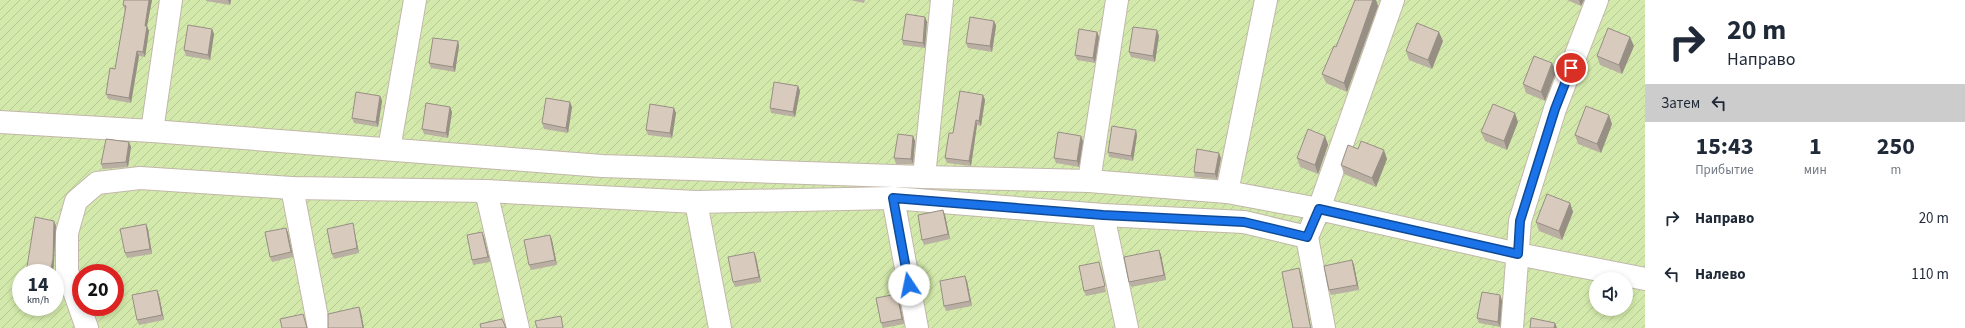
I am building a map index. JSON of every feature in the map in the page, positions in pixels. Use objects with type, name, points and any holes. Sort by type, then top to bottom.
[{"type":"lane","points":[[152,131],[171,0]]},
{"type":"lane","points":[[389,150],[415,0]]},
{"type":"lane","points":[[924,178],[942,0]]},
{"type":"lane","points":[[1088,181],[1117,0]]},
{"type":"lane","points":[[1228,192],[1266,0]]},
{"type":"lane","points":[[1324,328],[1307,237],[1319,209],[1393,0]]},
{"type":"lane","points":[[1512,328],[1520,221],[1555,109],[1596,0]]},
{"type":"lane","points":[[0,122],[152,131],[602,166],[924,178],[1088,181],[1228,192],[1319,209],[1518,254],[1645,279]]},
{"type":"lane","points":[[87,328],[67,271],[67,233],[76,201],[97,183],[140,178],[292,188],[486,191],[696,202],[893,198],[1103,215],[1244,222],[1307,237]]},
{"type":"lane","points":[[292,188],[319,328]]},
{"type":"lane","points":[[486,191],[518,328]]},
{"type":"lane","points":[[893,198],[917,328]]},
{"type":"lane","points":[[696,202],[720,328]]},
{"type":"lane","points":[[1103,215],[1127,328]]},
{"type":"green space","points":[[0,0],[1645,0],[1645,328],[0,328]]},
{"type":"building","points":[[124,0],[149,0],[143,52],[137,51],[129,98],[106,94],[110,68],[115,69],[126,6],[123,5]]},
{"type":"building","points":[[1355,0],[1373,0],[1344,83],[1322,74],[1334,46],[1336,47]]},
{"type":"building","points":[[906,14],[925,17],[923,43],[902,40]]},
{"type":"building","points":[[970,17],[994,21],[990,46],[966,43]]},
{"type":"building","points":[[1417,23],[1439,32],[1428,60],[1406,51]]},
{"type":"building","points":[[188,25],[212,29],[208,55],[184,50]]},
{"type":"building","points":[[1133,27],[1157,30],[1153,56],[1129,52]]},
{"type":"building","points":[[1608,28],[1630,37],[1619,65],[1597,56]]},
{"type":"building","points":[[1079,29],[1097,32],[1093,58],[1075,55]]},
{"type":"building","points":[[433,38],[458,41],[453,67],[429,63]]},
{"type":"building","points":[[1534,56],[1552,63],[1541,92],[1523,84]]},
{"type":"building","points":[[774,82],[798,86],[793,112],[770,108]]},
{"type":"building","points":[[960,91],[983,95],[979,121],[976,120],[969,161],[945,158],[949,133],[953,133]]},
{"type":"building","points":[[356,92],[380,96],[376,122],[352,118]]},
{"type":"building","points":[[546,98],[570,102],[566,128],[542,123]]},
{"type":"building","points":[[426,103],[450,107],[446,133],[422,129]]},
{"type":"building","points":[[650,104],[674,108],[670,133],[646,130]]},
{"type":"building","points":[[1493,104],[1515,113],[1504,141],[1481,132]]},
{"type":"building","points":[[1586,106],[1609,115],[1597,144],[1575,135]]},
{"type":"building","points":[[1112,126],[1136,130],[1131,156],[1108,152]]},
{"type":"building","points":[[1308,129],[1325,136],[1315,165],[1297,158]]},
{"type":"building","points":[[1058,132],[1081,136],[1077,161],[1054,158]]},
{"type":"building","points":[[898,134],[913,136],[911,159],[894,158]]},
{"type":"building","points":[[106,139],[129,142],[126,162],[101,164]]},
{"type":"building","points":[[1361,141],[1384,150],[1372,178],[1341,165],[1348,145],[1358,149]]},
{"type":"building","points":[[1197,149],[1219,153],[1215,174],[1194,172]]},
{"type":"building","points":[[1547,194],[1570,203],[1559,231],[1536,222]]},
{"type":"building","points":[[943,210],[948,234],[922,240],[918,215]]},
{"type":"building","points":[[35,217],[54,221],[52,264],[27,264]]},
{"type":"building","points":[[353,223],[357,248],[332,254],[327,229]]},
{"type":"building","points":[[146,224],[150,249],[125,253],[120,229]]},
{"type":"building","points":[[286,228],[291,252],[270,257],[265,232]]},
{"type":"building","points":[[482,232],[488,257],[472,260],[467,235]]},
{"type":"building","points":[[550,235],[555,260],[529,265],[524,240]]},
{"type":"building","points":[[1159,250],[1164,275],[1129,282],[1124,257]]},
{"type":"building","points":[[754,252],[759,277],[733,282],[728,257]]},
{"type":"building","points":[[1352,260],[1357,285],[1329,290],[1324,266]]},
{"type":"building","points":[[1099,262],[1105,286],[1084,291],[1079,266]]},
{"type":"building","points":[[1299,268],[1311,328],[1293,328],[1282,272]]},
{"type":"building","points":[[965,276],[970,301],[944,306],[940,281]]},
{"type":"building","points":[[157,290],[162,315],[137,320],[132,295]]},
{"type":"building","points":[[1482,292],[1500,295],[1498,322],[1477,318]]},
{"type":"building","points":[[897,294],[902,319],[881,323],[876,298]]},
{"type":"building","points":[[359,307],[363,328],[328,328],[328,314]]},
{"type":"building","points":[[303,314],[307,328],[282,328],[280,319]]},
{"type":"building","points":[[561,316],[563,328],[537,328],[535,321]]},
{"type":"building","points":[[1531,318],[1555,323],[1554,328],[1530,328]]},
{"type":"building","points":[[502,319],[506,328],[481,328],[480,324]]},
{"type":"route","points":[[909,285],[893,198],[1103,215],[1244,222],[1307,237],[1319,209],[1518,254],[1520,221],[1555,109],[1571,68]]}]
